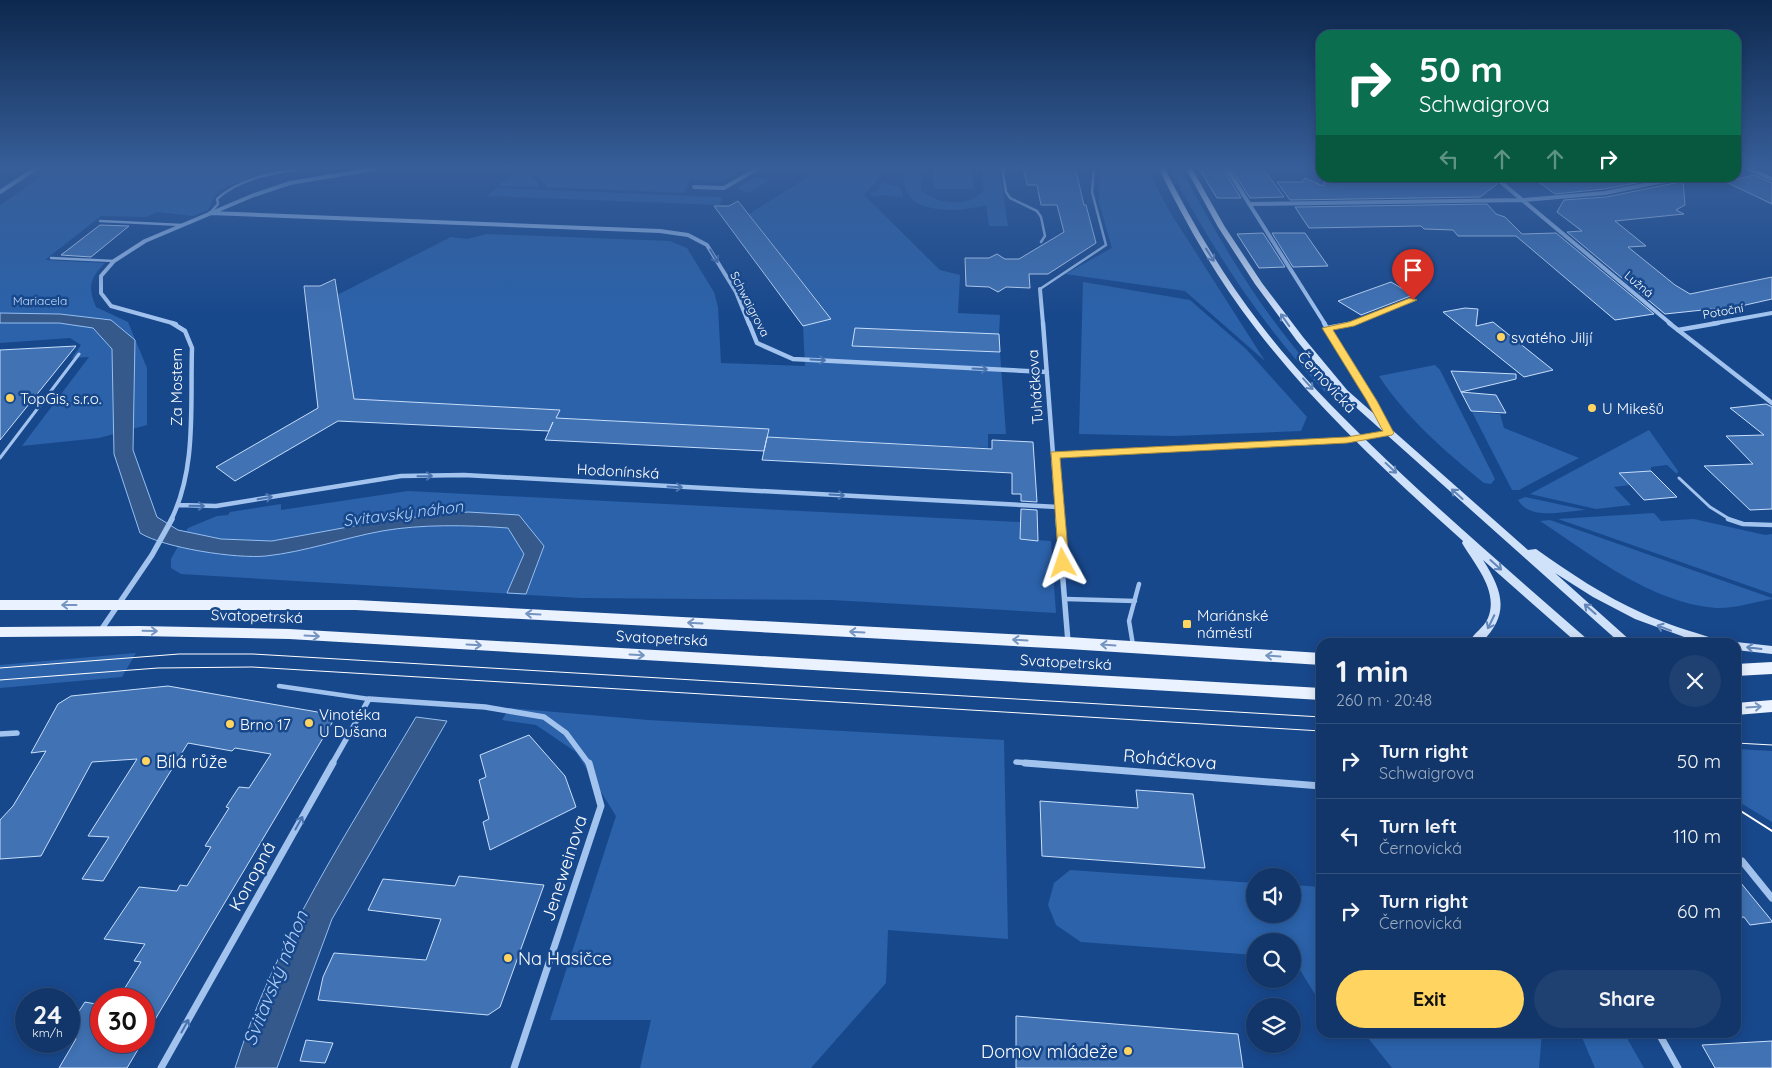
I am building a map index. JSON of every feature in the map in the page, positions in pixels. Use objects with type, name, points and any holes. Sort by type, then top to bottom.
[{"type":"main road","name":"Černovická","points":[[1187,217],[1223,276],[1274,346],[1360,439],[1579,638]]},
{"type":"main road","name":"Černovická","points":[[1216,217],[1253,275],[1303,346],[1344,392],[1483,517]]},
{"type":"main road","points":[[1483,517],[1621,638]]},
{"type":"main road","points":[[1483,517],[1583,588],[1642,619],[1699,638]]},
{"type":"main road","points":[[1460,532],[1492,581],[1498,609],[1485,634],[1480,638]]},
{"type":"main road","name":"Svatopetrská","points":[[0,605],[356,605],[1068,643],[1316,659]]},
{"type":"main road","name":"Svatopetrská","points":[[0,632],[101,631],[299,635],[1316,694]]},
{"type":"main road","points":[[1741,647],[1772,650]]},
{"type":"main road","points":[[1741,670],[1772,668]]},
{"type":"main road","points":[[1741,709],[1772,706]]},
{"type":"street","name":"Za Mostem","points":[[101,631],[154,549],[178,505],[186,475],[192,348],[185,331],[176,324],[111,306],[101,294],[101,276],[114,261],[146,241],[201,217]]},
{"type":"street","name":"Schwaigrova","points":[[296,217],[660,231],[688,235],[707,245],[736,292],[757,344],[793,359],[1047,372]]},
{"type":"street","name":"Černovická","points":[[1257,217],[1372,401],[1389,433]]},
{"type":"street","name":"Lužná","points":[[1543,217],[1678,330],[1772,403]]},
{"type":"street","name":"Tuháčkova","points":[[1040,289],[1055,454],[1068,643]]},
{"type":"street","points":[[1327,328],[1351,324],[1413,300]]},
{"type":"street","name":"Potoční","points":[[1678,330],[1772,313]]},
{"type":"street","points":[[1055,454],[1360,439],[1389,433]]},
{"type":"street","name":"Hodonínská","points":[[178,505],[216,506],[401,476],[464,475],[1058,507]]},
{"type":"street","name":"Konopná","points":[[161,1068],[369,699]]},
{"type":"street","name":"Jeneweinova","points":[[369,699],[485,708],[544,717],[566,733],[589,763],[601,806],[514,1068]]},
{"type":"street","points":[[0,734],[17,733]]},
{"type":"street","name":"Roháčkova","points":[[1016,762],[1316,786]]},
{"type":"street","points":[[1742,861],[1772,898]]},
{"type":"street","points":[[1661,1038],[1678,1068]]},
{"type":"lane","points":[[1041,217],[1045,236],[1041,242]]},
{"type":"lane","name":"Tuháčkova","points":[[1040,289],[1106,245],[1099,217]]},
{"type":"lane","points":[[100,221],[182,225]]},
{"type":"lane","points":[[51,258],[114,261]]},
{"type":"lane","points":[[0,458],[79,354]]},
{"type":"lane","points":[[1679,478],[1704,503],[1725,518],[1748,525],[1772,525]]},
{"type":"lane","points":[[1134,647],[1129,621],[1139,584]]},
{"type":"lane","points":[[1066,599],[1135,601]]},
{"type":"lane","points":[[279,686],[369,699]]},
{"type":"green space","name":"Mariacela","points":[[0,217],[100,217],[45,260],[105,263],[93,279],[92,294],[96,307],[128,322],[147,368],[147,425],[99,438],[22,446],[89,357],[72,358],[81,345],[70,338],[0,343]]},
{"type":"green space","points":[[751,217],[886,217],[940,270],[960,275],[958,313],[1000,315],[999,334],[855,328],[852,346],[1000,352],[1006,434],[988,434],[988,448],[767,437],[769,429],[556,418],[560,410],[354,399],[337,295],[451,237],[467,239],[487,234],[670,241],[687,248],[714,292],[718,307],[721,363],[805,366],[803,326],[831,318]]},
{"type":"green space","points":[[988,217],[1007,217],[1008,226],[989,226]]},
{"type":"green space","points":[[1103,217],[1173,217],[1265,361],[1185,291],[1065,274],[1112,248]]},
{"type":"green space","points":[[1196,217],[1208,217],[1248,284],[1288,340],[1333,390],[1332,394],[1325,392],[1280,340],[1239,285]]},
{"type":"green space","points":[[1083,282],[1190,300],[1246,349],[1307,417],[1301,431],[1173,436],[1079,434]]},
{"type":"green space","points":[[1435,365],[1440,370],[1495,479],[1491,484],[1484,483],[1427,434],[1390,392],[1379,376]]},
{"type":"green space","points":[[1472,412],[1500,414],[1504,428],[1579,458],[1519,490],[1512,490]]},
{"type":"green space","points":[[1649,430],[1678,471],[1677,474],[1667,465],[1651,467],[1651,471],[1620,473],[1630,485],[1614,487],[1631,505],[1596,509],[1530,494]]},
{"type":"green space","points":[[408,491],[1020,522],[1020,539],[1051,541],[1056,613],[832,600],[580,598],[181,574],[171,568],[171,559],[188,528],[217,516],[228,515],[230,512],[281,504],[281,510]]},
{"type":"green space","points":[[1525,497],[1586,510],[1539,513],[1531,511],[1518,500]]},
{"type":"green space","points":[[1654,513],[1661,521],[1694,519],[1765,535],[1772,534],[1772,594],[1558,519]]},
{"type":"green space","points":[[1550,520],[1772,599],[1716,608],[1668,597],[1645,587],[1601,562],[1540,521]]},
{"type":"green space","points":[[136,653],[122,677],[0,688],[0,665]]},
{"type":"green space","points":[[509,708],[648,720],[1004,740],[1008,939],[888,930],[886,983],[811,1068],[640,1068],[651,1020],[550,1020],[616,816],[576,752],[536,725],[502,720]]},
{"type":"green space","points":[[1741,749],[1772,751],[1772,822],[1741,803]]},
{"type":"green space","points":[[1070,870],[1246,882],[1246,923],[1301,923],[1301,886],[1316,887],[1316,996],[1301,972],[1301,933],[1246,933],[1246,954],[1081,942],[1056,925],[1048,905],[1054,883]]},
{"type":"green space","points":[[1368,1038],[1542,1038],[1539,1068],[1392,1068]]},
{"type":"green space","points":[[1582,1038],[1627,1038],[1644,1068],[1595,1068]]},
{"type":"water","points":[[0,313],[60,314],[111,320],[135,340],[133,450],[157,517],[178,530],[221,539],[272,541],[386,520],[468,512],[519,515],[544,546],[526,594],[507,593],[524,554],[508,528],[477,526],[413,527],[382,531],[266,556],[237,556],[183,548],[140,533],[114,454],[112,349],[93,328],[59,323],[0,323]]},
{"type":"water","name":"Svitavský náhon","points":[[416,717],[447,721],[332,919],[277,1068],[235,1068],[251,1021],[292,931],[340,844]]},
{"type":"building","points":[[722,217],[750,217],[831,319],[803,326]]},
{"type":"building","points":[[1060,217],[1089,217],[1096,243],[1048,274],[1029,274],[1030,288],[1006,287],[998,292],[989,287],[966,286],[965,258],[989,258],[997,254],[1005,259],[1019,259],[1064,232]]},
{"type":"building","points":[[1302,217],[1505,217],[1522,234],[1556,233],[1654,314],[1615,320],[1516,236],[1458,236],[1453,230],[1424,229],[1421,226],[1309,228]]},
{"type":"building","points":[[1563,217],[1656,217],[1615,221],[1646,246],[1628,247],[1675,285],[1690,294],[1772,277],[1772,299],[1741,306],[1665,314],[1567,232],[1582,231]]},
{"type":"building","points":[[100,225],[129,226],[91,257],[61,255]]},
{"type":"building","points":[[1263,233],[1285,267],[1259,268],[1237,234]]},
{"type":"building","points":[[1272,233],[1305,233],[1328,266],[1293,267]]},
{"type":"building","points":[[335,279],[354,399],[560,410],[556,418],[769,429],[764,451],[545,440],[549,431],[338,421],[235,481],[216,467],[318,408],[304,286],[320,286]]},
{"type":"building","points":[[1391,282],[1413,295],[1361,315],[1338,301]]},
{"type":"building","name":"svatého Jiljí","points":[[1465,308],[1478,309],[1476,326],[1493,322],[1553,370],[1524,377],[1443,312]]},
{"type":"building","points":[[855,328],[999,334],[1000,352],[852,346]]},
{"type":"building","points":[[76,346],[0,440],[0,350]]},
{"type":"building","points":[[1451,371],[1516,374],[1516,379],[1461,392]]},
{"type":"building","points":[[1461,392],[1496,395],[1506,413],[1471,411]]},
{"type":"building","points":[[1766,404],[1772,407],[1772,509],[1750,510],[1704,466],[1753,464],[1726,436],[1764,435],[1730,408]]},
{"type":"building","points":[[767,437],[992,449],[992,440],[1033,442],[1037,502],[1021,501],[1021,494],[1012,494],[1012,473],[762,460]]},
{"type":"building","points":[[1651,471],[1677,497],[1644,500],[1619,473]]},
{"type":"building","points":[[1021,509],[1037,510],[1038,541],[1020,539]]},
{"type":"building","points":[[168,686],[329,714],[332,723],[155,1020],[155,988],[125,988],[141,962],[134,961],[145,944],[104,939],[139,887],[177,891],[180,885],[187,886],[211,847],[205,846],[229,808],[226,807],[239,787],[249,788],[271,754],[235,748],[232,751],[188,743],[103,881],[82,879],[109,837],[88,836],[137,759],[92,762],[41,856],[0,859],[0,820],[13,806],[46,751],[31,753],[58,704],[71,696]]},
{"type":"building","points":[[529,735],[565,776],[576,807],[490,850],[483,822],[489,819],[479,780],[486,777],[480,755]]},
{"type":"building","points":[[1136,790],[1193,794],[1205,868],[1042,856],[1040,801],[1138,808]]},
{"type":"building","points":[[459,876],[544,885],[500,1007],[488,1015],[318,1000],[323,977],[334,953],[426,960],[441,919],[368,910],[383,879],[455,886]]},
{"type":"building","points":[[1741,883],[1772,922],[1750,925],[1744,917],[1741,917]]},
{"type":"building","points":[[85,1002],[90,1003],[90,1053],[136,1053],[127,1068],[59,1068],[68,1053],[80,1053],[80,1010]]},
{"type":"building","name":"Domov mládeže","points":[[1016,1016],[1238,1034],[1243,1068],[1016,1068]]},
{"type":"building","points":[[306,1040],[333,1043],[325,1063],[300,1061]]},
{"type":"building","points":[[1772,1041],[1772,1068],[1715,1068],[1702,1045]]},
{"type":"tram line","points":[[0,668],[179,654],[253,654],[1316,717]]},
{"type":"tram line","points":[[0,680],[158,668],[252,667],[1316,731]]},
{"type":"tram line","points":[[1741,743],[1772,745]]},
{"type":"tram line","points":[[1741,811],[1772,831]]},
{"type":"place","name":"svatého Jiljí","points":[[1501,337]]},
{"type":"place","name":"TopGis, s.r.o.","points":[[10,398]]},
{"type":"place","name":"U Mikešů","points":[[1592,408]]},
{"type":"place","name":"Mariánské náměstí","points":[[1187,624]]},
{"type":"place","name":"Vinotéka U Dušana","points":[[309,723]]},
{"type":"place","name":"Brno 17","points":[[230,724]]},
{"type":"place","name":"Bílá růže","points":[[146,761]]},
{"type":"place","name":"Na Hasičce","points":[[508,958]]},
{"type":"place","name":"Domov mládeže","points":[[1128,1051]]},
{"type":"route","points":[[1063,563],[1055,454],[1347,440],[1389,433],[1381,415],[1327,328],[1351,324],[1413,300]]}]
